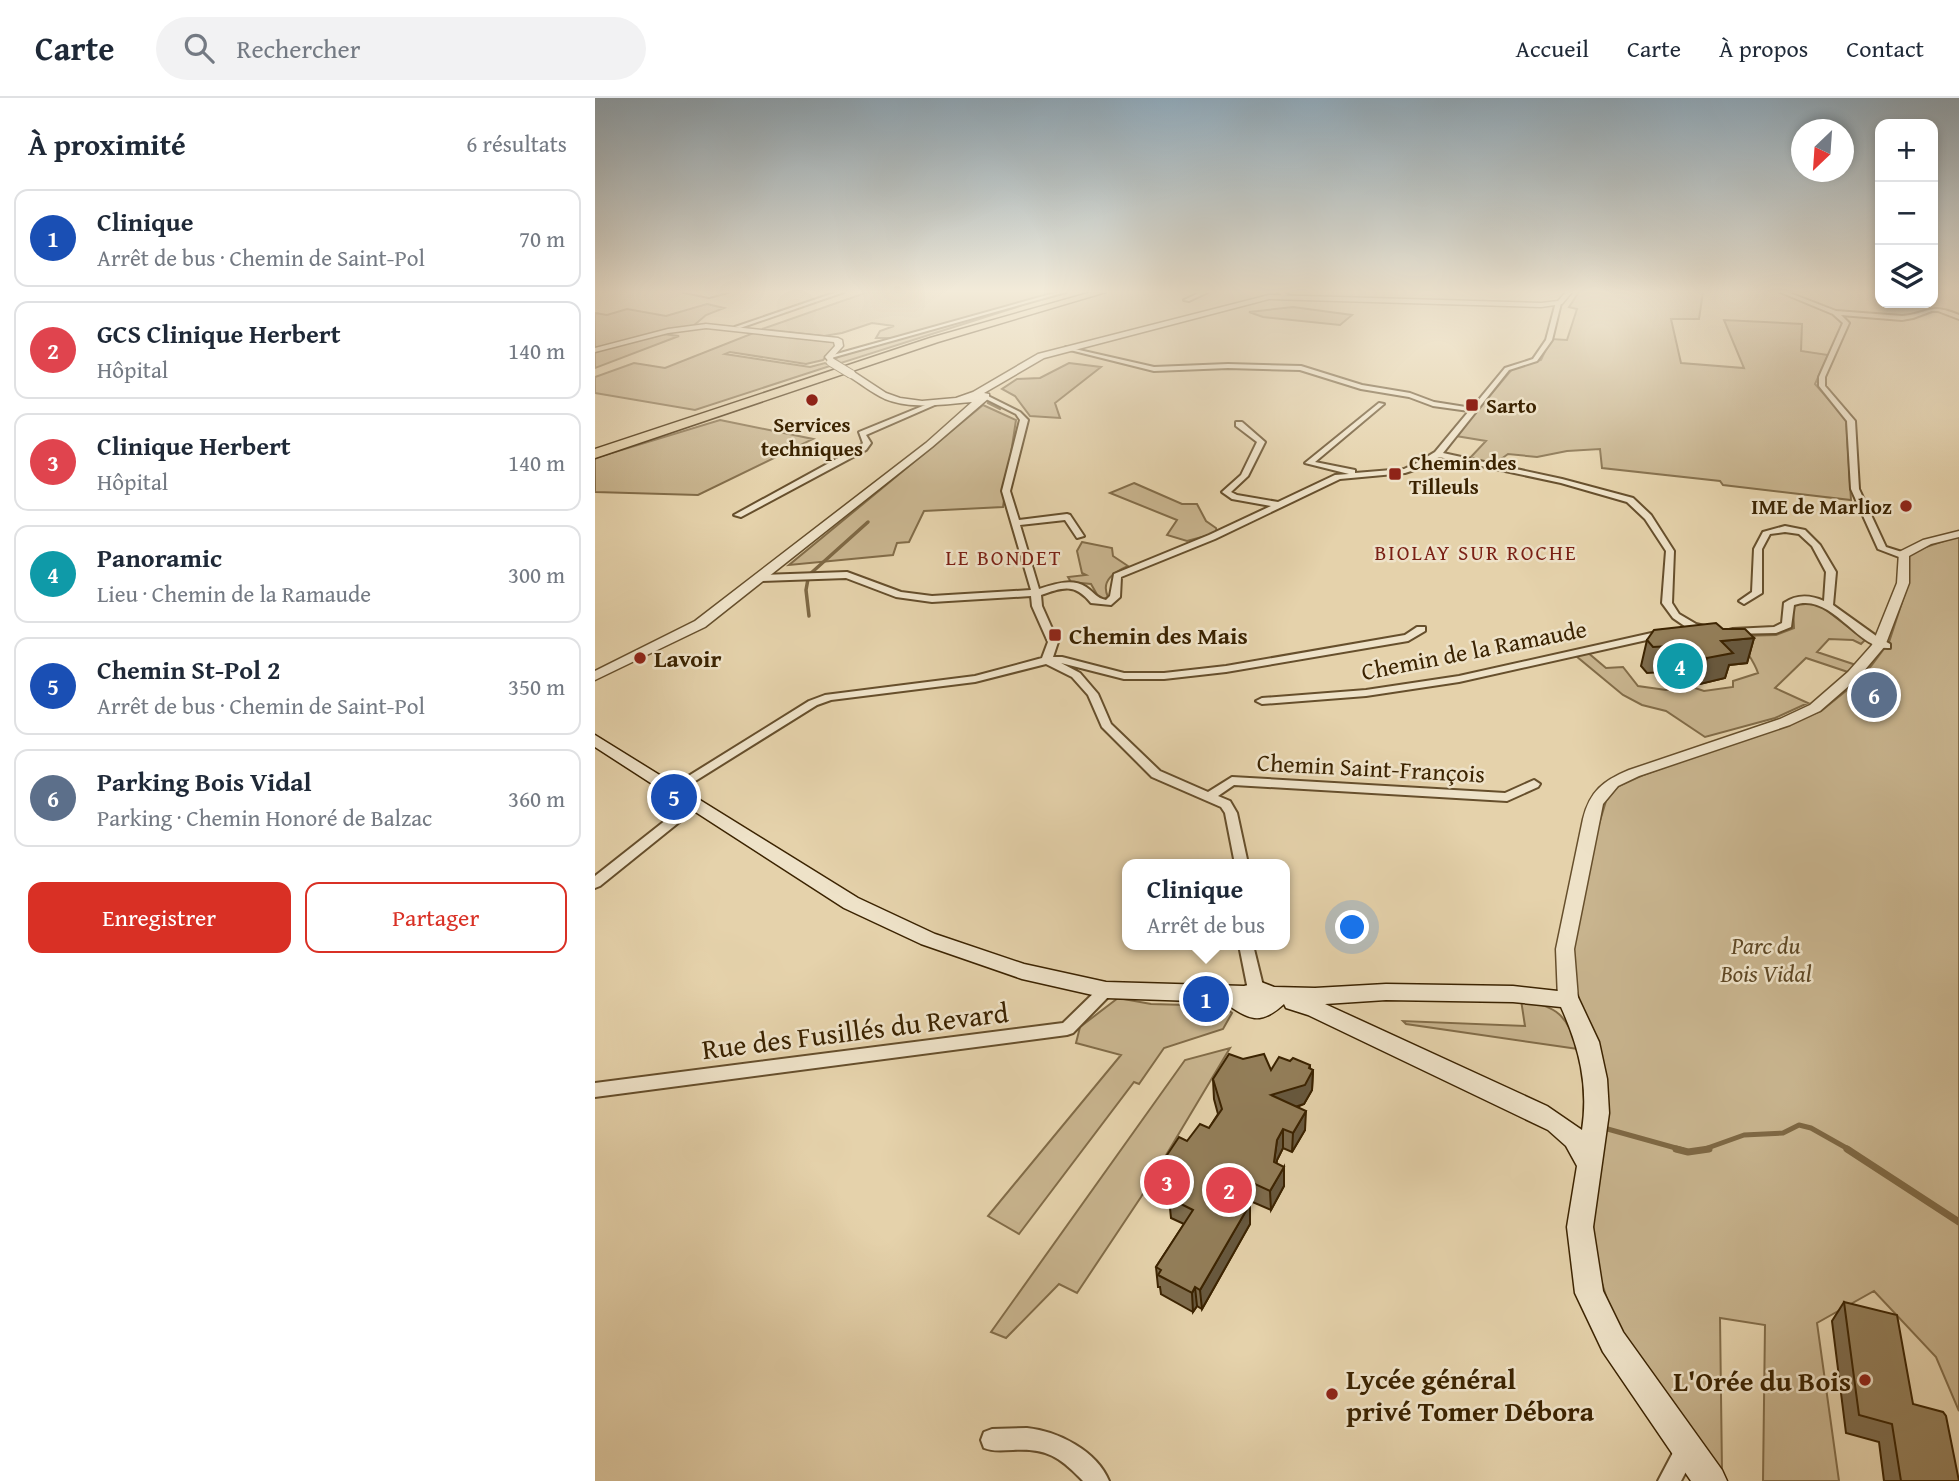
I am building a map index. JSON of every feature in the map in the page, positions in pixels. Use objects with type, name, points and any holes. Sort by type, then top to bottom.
[{"type":"highway","points":[[595,448],[870,357]]},
{"type":"highway","points":[[595,454],[884,357]]},
{"type":"main road","points":[[595,740],[671,790],[742,831],[851,903],[928,939],[1022,971],[1106,990],[1260,997],[1386,992],[1513,994],[1573,1009],[1588,1042],[1595,1079],[1597,1113],[1580,1227],[1589,1293],[1612,1342],[1711,1481]]},
{"type":"main road","points":[[1260,997],[1316,1009],[1539,1112],[1562,1126],[1580,1143],[1590,1160]]},
{"type":"street","points":[[830,359],[839,357]]},
{"type":"street","points":[[595,676],[700,624],[761,578],[978,398],[1040,357]]},
{"type":"street","points":[[1103,357],[1154,369],[1228,366],[1301,368],[1361,387],[1403,393],[1433,404],[1473,410]]},
{"type":"street","points":[[761,578],[847,575],[899,595],[932,599],[1036,593],[1076,585],[1086,589],[1094,601],[1108,603],[1115,597],[1117,576],[1279,506],[1327,481],[1359,473],[1405,471],[1438,454],[1507,369],[1535,360],[1537,357]]},
{"type":"street","points":[[1831,357],[1822,377],[1822,386],[1851,421],[1855,489],[1882,549],[1901,554],[1927,542],[1959,534]]},
{"type":"street","points":[[830,359],[895,399],[935,403],[978,398],[1018,414],[1024,420],[1006,491],[1036,593],[1037,606],[1053,642],[1047,660]]},
{"type":"street","points":[[738,515],[863,448],[867,443],[862,434],[935,403]]},
{"type":"street","points":[[1359,473],[1309,463],[1381,404]]},
{"type":"street","points":[[1239,424],[1261,442],[1244,476],[1226,492],[1235,497],[1279,506]]},
{"type":"street","points":[[1438,454],[1562,481],[1630,500],[1648,517],[1670,551],[1667,603],[1676,616],[1693,627]]},
{"type":"street","points":[[1017,523],[1067,517],[1080,536]]},
{"type":"street","points":[[1744,601],[1758,593],[1758,549],[1767,532],[1785,529],[1802,532],[1816,545],[1831,572],[1828,606],[1878,642]]},
{"type":"street","points":[[1573,1009],[1565,949],[1593,811],[1604,790],[1634,773],[1785,722],[1815,708],[1853,675],[1878,642],[1903,583],[1901,554]]},
{"type":"street","name":"Chemin de la Ramaude","points":[[1262,701],[1366,693],[1459,679],[1693,627],[1741,633],[1776,630],[1787,625],[1789,603],[1796,598],[1812,599],[1828,606]]},
{"type":"street","points":[[671,790],[813,703],[829,697],[975,679],[1047,660],[1062,660],[1124,676],[1164,676],[1408,638],[1421,629]]},
{"type":"street","points":[[1047,660],[1076,675],[1093,694],[1106,725],[1156,774],[1226,804],[1231,813],[1240,859]]},
{"type":"street","name":"Chemin Saint-François","points":[[1211,798],[1213,793],[1231,781],[1507,797],[1534,784]]},
{"type":"street","points":[[595,883],[694,804]]},
{"type":"street","points":[[1247,950],[1260,997]]},
{"type":"street","name":"Rue des Fusillés du Revard","points":[[595,1090],[1067,1029],[1106,990]]},
{"type":"street","points":[[992,1440],[1035,1437],[1069,1449],[1098,1481]]},
{"type":"street","points":[[1668,1481],[1687,1450]]},
{"type":"green space","points":[[595,357],[625,357],[595,368]]},
{"type":"green space","points":[[694,357],[742,357],[810,367],[825,363],[830,366],[695,410],[595,393],[595,377],[634,363],[665,368]]},
{"type":"green space","points":[[759,357],[826,357],[823,360],[806,364]]},
{"type":"green space","points":[[839,357],[861,357],[841,363],[835,359]]},
{"type":"green space","points":[[1543,357],[1680,357],[1681,363],[1744,368],[1739,357],[1827,357],[1815,384],[1846,419],[1851,500],[1723,485],[1720,481],[1602,468],[1600,449],[1567,451],[1537,457],[1508,454],[1493,465],[1469,459],[1486,441],[1456,436],[1513,368],[1541,360]]},
{"type":"green space","points":[[1069,363],[1101,367],[1055,403],[1060,418],[1030,416],[1015,396],[1002,389],[1017,379],[1040,378]]},
{"type":"green space","points":[[983,405],[1016,420],[1003,507],[924,511],[909,542],[897,543],[893,555],[789,565]]},
{"type":"green space","points":[[720,420],[813,439],[698,495],[595,492],[595,458]]},
{"type":"green space","points":[[1134,483],[1182,504],[1197,504],[1206,521],[1216,528],[1217,533],[1187,541],[1167,535],[1177,520],[1110,493]]},
{"type":"green space","name":"Parc du Bois Vidal","points":[[1959,536],[1959,1411],[1936,1357],[1874,1291],[1817,1323],[1839,1481],[1763,1481],[1765,1325],[1720,1318],[1722,1471],[1619,1337],[1595,1261],[1592,1199],[1600,1136],[1576,1002],[1572,944],[1593,844],[1606,801],[1617,787],[1643,775],[1821,711],[1852,686],[1889,642],[1908,584],[1907,561],[1911,552]]},
{"type":"green space","points":[[1082,542],[1112,548],[1113,556],[1128,566],[1107,581],[1108,597],[1104,599],[1099,598],[1091,584],[1071,582],[1068,577],[1086,575],[1082,573],[1077,551]]},
{"type":"green space","points":[[1805,601],[1821,606],[1865,640],[1861,644],[1853,640],[1829,639],[1817,652],[1856,665],[1848,672],[1806,658],[1775,688],[1808,703],[1775,718],[1705,737],[1666,711],[1642,705],[1623,695],[1576,656],[1587,652],[1606,668],[1623,667],[1638,686],[1666,690],[1692,687],[1704,691],[1733,687],[1733,681],[1758,673],[1739,636],[1776,635],[1794,628],[1793,606]]},
{"type":"green space","points":[[1118,998],[1151,1004],[1223,1006],[1232,1013],[1223,1029],[1164,1048],[1139,1084],[1134,1082],[1019,1234],[988,1216],[1121,1055],[1076,1043],[1080,1027]]},
{"type":"green space","points":[[1521,1000],[1544,1005],[1559,1014],[1570,1028],[1578,1049],[1406,1024],[1403,1021],[1525,1026]]},
{"type":"green space","points":[[1230,1048],[1141,1197],[1077,1293],[1059,1284],[1006,1338],[991,1332],[1185,1060]]},
{"type":"building","points":[[1716,623],[1723,629],[1745,629],[1754,638],[1721,641],[1733,653],[1707,658],[1699,656],[1688,645],[1653,647],[1647,640],[1654,630]]},
{"type":"building","points":[[1229,1054],[1243,1059],[1264,1054],[1271,1070],[1279,1057],[1290,1061],[1293,1058],[1310,1065],[1309,1068],[1313,1070],[1305,1085],[1271,1095],[1306,1111],[1293,1133],[1283,1129],[1277,1140],[1274,1162],[1284,1167],[1270,1191],[1242,1178],[1250,1204],[1200,1290],[1195,1287],[1192,1293],[1158,1275],[1161,1270],[1156,1267],[1193,1210],[1169,1198],[1184,1175],[1161,1164],[1179,1137],[1187,1141],[1200,1124],[1209,1128],[1222,1109],[1213,1079]]},
{"type":"building","points":[[1844,1302],[1897,1315],[1913,1404],[1943,1412],[1946,1416],[1959,1481],[1901,1481],[1892,1424],[1859,1415]]},
{"type":"waterway","points":[[988,403],[1000,409]]},
{"type":"waterway","points":[[810,574],[868,522]]},
{"type":"waterway","points":[[808,579],[806,590],[809,616]]},
{"type":"waterway","points":[[1702,1150],[1744,1135],[1783,1133],[1799,1125],[1811,1128],[1850,1150]]},
{"type":"waterway","points":[[1604,1128],[1683,1150]]},
{"type":"waterway","points":[[1676,1149],[1688,1152],[1702,1150]]},
{"type":"waterway","points":[[1702,1150],[1709,1149]]},
{"type":"waterway","points":[[1847,1149],[1959,1222]]},
{"type":"place","name":"Services techniques","points":[[812,400]]},
{"type":"place","name":"Sarto","points":[[1472,405]]},
{"type":"place","name":"Chemin des Tilleuls","points":[[1395,474]]},
{"type":"place","name":"IME de Marlioz","points":[[1906,506]]},
{"type":"place","name":"Chemin des Mais","points":[[1055,635]]},
{"type":"place","name":"Lavoir","points":[[640,658]]},
{"type":"place","name":"Panoramic","points":[[1680,666]]},
{"type":"place","name":"Parking Bois Vidal","points":[[1874,695]]},
{"type":"place","name":"Chemin St-Pol 2","points":[[674,797]]},
{"type":"place","name":"Clinique","points":[[1206,999]]},
{"type":"place","name":"Clinique Herbert","points":[[1167,1182]]},
{"type":"place","name":"GCS Clinique Herbert","points":[[1229,1190]]},
{"type":"place","name":"L'Orée du Bois","points":[[1865,1380]]},
{"type":"place","name":"Lycée général privé Tomer Débora","points":[[1332,1394]]},
{"type":"district","name":"BIOLAY SUR ROCHE","points":[[1476,552]]},
{"type":"district","name":"LE BONDET","points":[[1004,557]]}]
